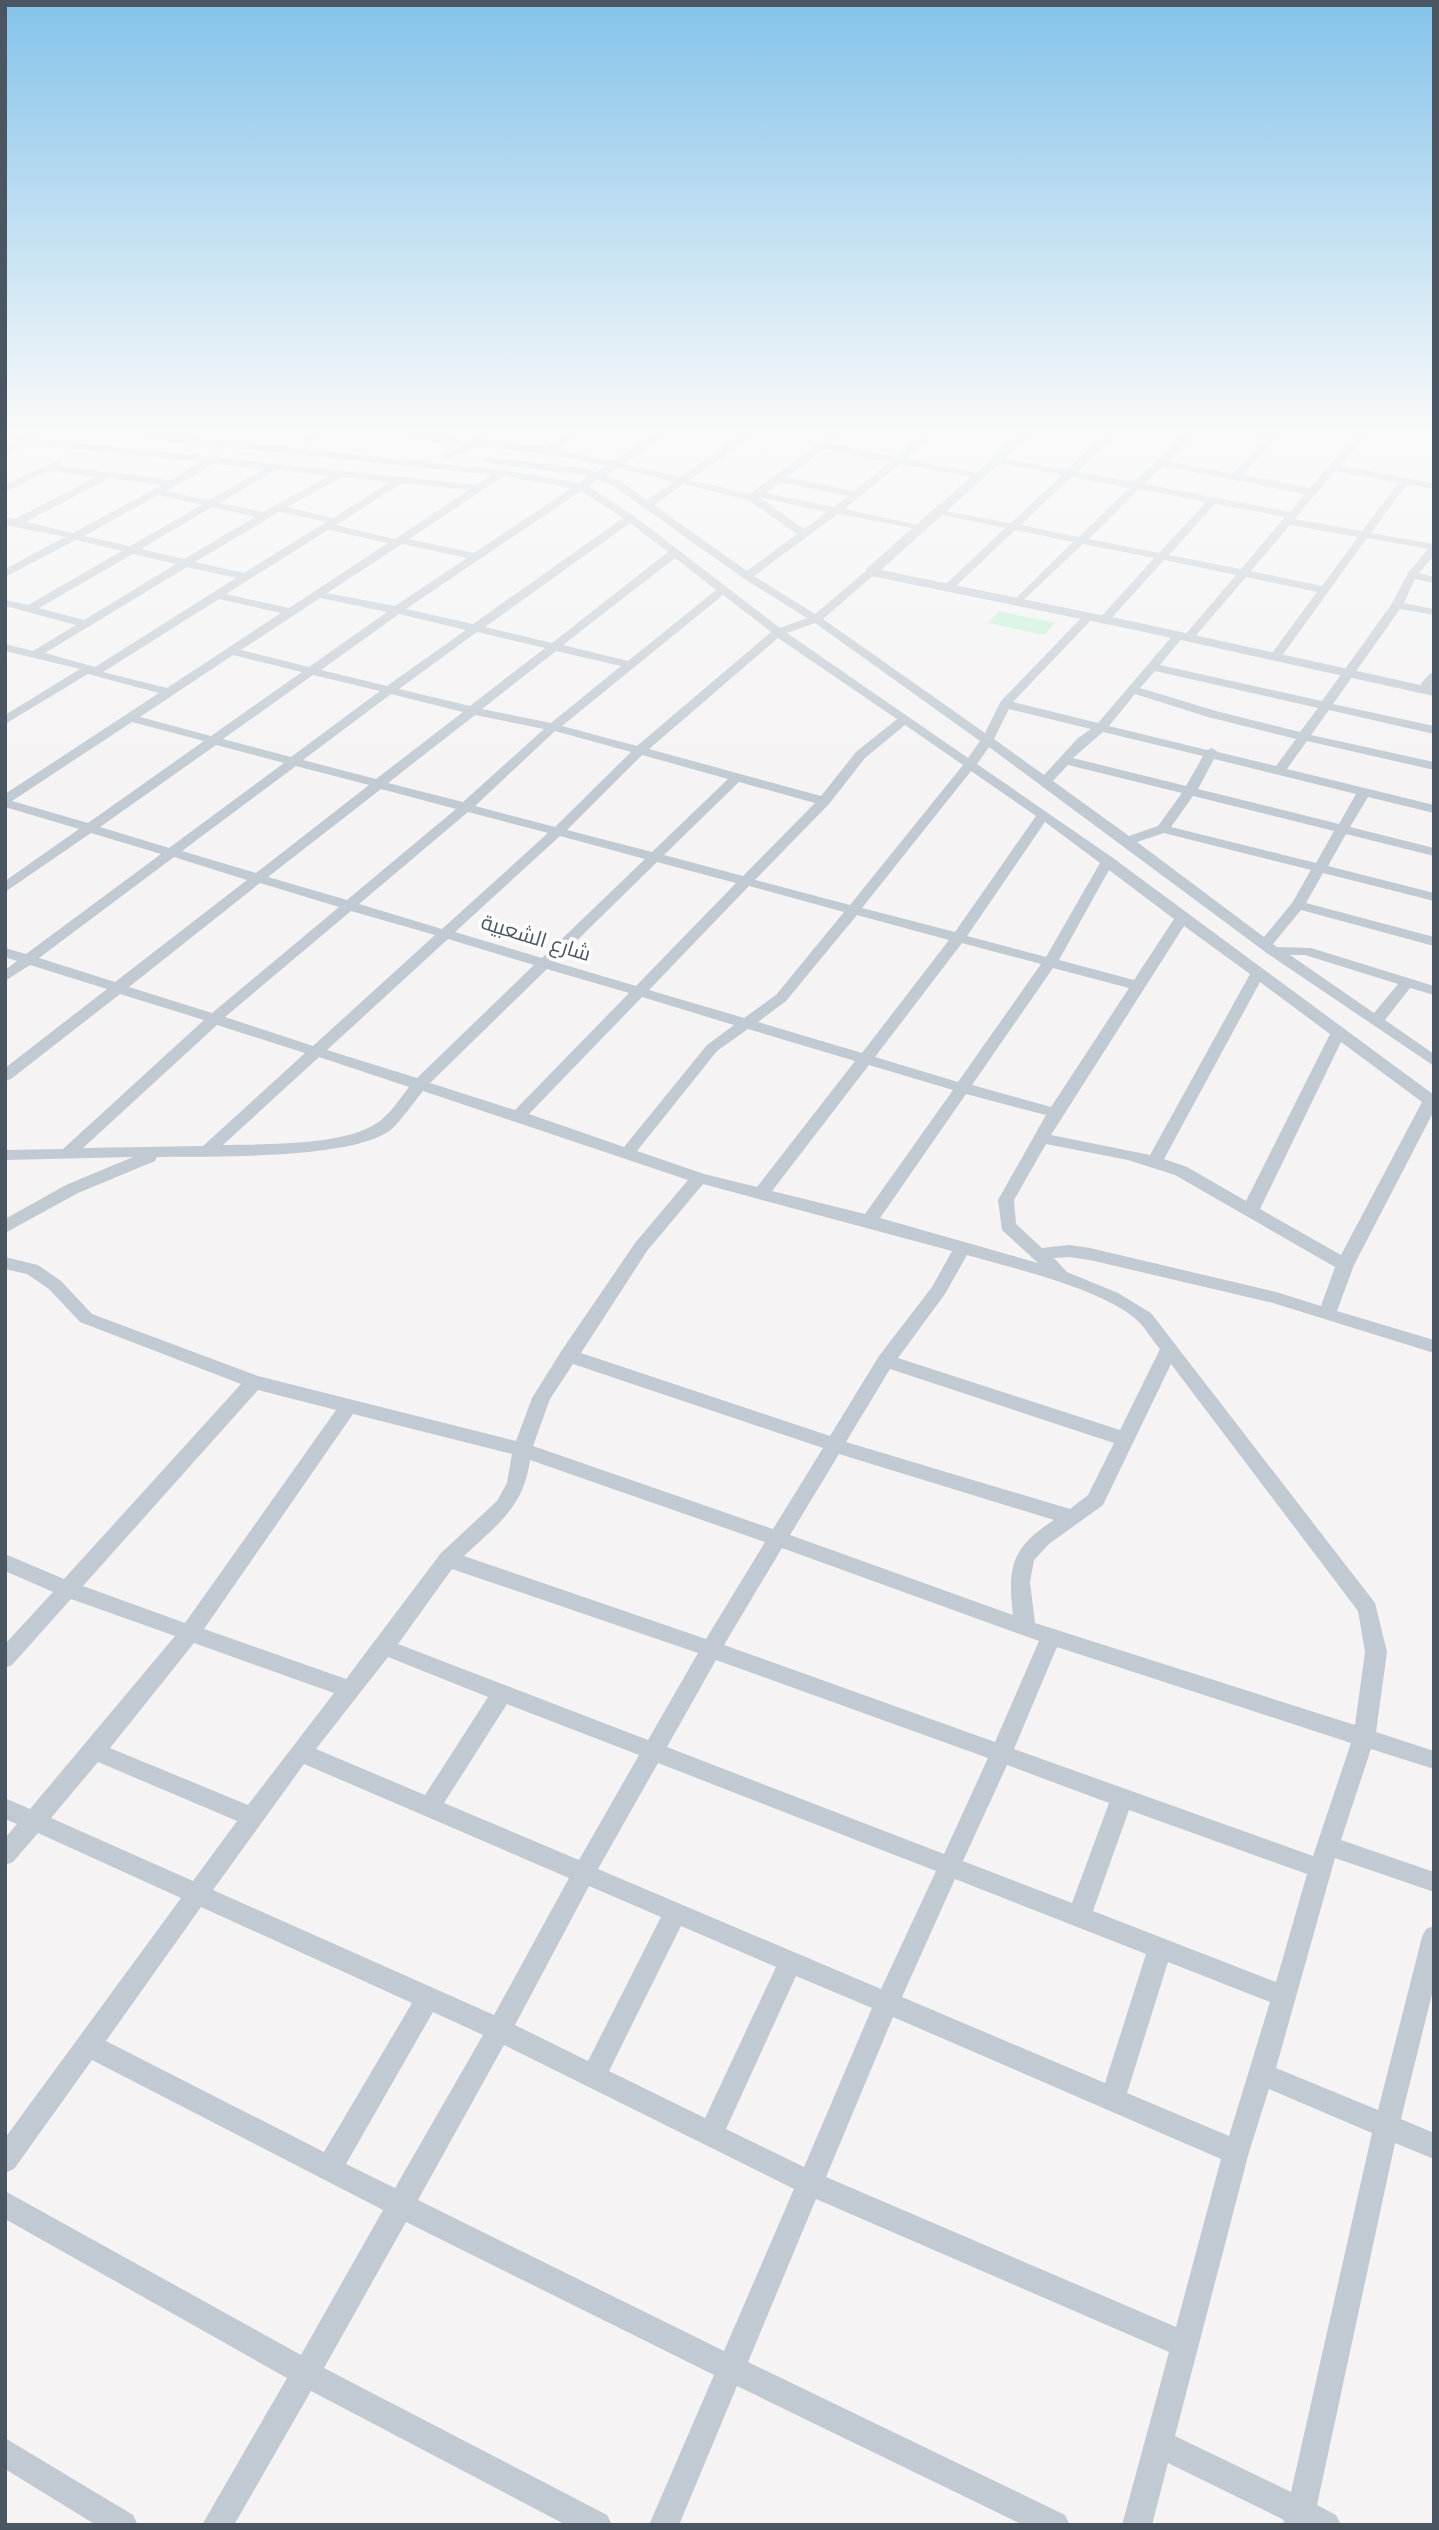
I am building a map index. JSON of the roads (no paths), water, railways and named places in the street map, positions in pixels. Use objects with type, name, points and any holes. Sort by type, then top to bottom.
[{"type":"street","points":[[7,571],[52,548]]},
{"type":"street","points":[[123,548],[244,577]]},
{"type":"street","points":[[30,609],[135,548]]},
{"type":"street","points":[[36,654],[212,548]]},
{"type":"street","points":[[5,719],[92,670],[291,548]]},
{"type":"street","points":[[5,801],[387,548]]},
{"type":"street","points":[[433,548],[478,557]]},
{"type":"street","points":[[5,888],[314,672],[397,610],[491,548]]},
{"type":"street","points":[[5,977],[389,690],[588,548]]},
{"type":"street","points":[[670,548],[778,632],[1044,815],[1432,1102],[1345,1265],[1327,1314]]},
{"type":"street","points":[[707,548],[816,619],[1127,841],[1269,948],[1434,1061]]},
{"type":"street","points":[[747,576],[785,548]]},
{"type":"street","points":[[207,1152],[559,830],[640,750],[778,632],[816,619],[897,548]]},
{"type":"street","points":[[948,588],[991,548]]},
{"type":"street","points":[[1018,603],[1076,548]]},
{"type":"street","points":[[1123,548],[1326,590]]},
{"type":"street","points":[[627,1153],[712,1048],[781,998],[948,795],[987,741],[1005,704],[1169,548]]},
{"type":"street","points":[[1045,782],[1082,741],[1101,726],[1264,548]]},
{"type":"street","points":[[1275,657],[1355,548]]},
{"type":"street","points":[[1279,771],[1398,605],[1412,575],[1434,548]]},
{"type":"street","points":[[5,1076],[120,989],[675,552]]},
{"type":"street","points":[[871,572],[1097,618],[1429,691],[1434,676]]},
{"type":"street","points":[[1412,575],[1434,580]]},
{"type":"street","points":[[67,1154],[214,1019],[467,806],[553,727],[724,589]]},
{"type":"street","points":[[316,594],[397,610],[632,665]]},
{"type":"street","points":[[216,595],[290,612]]},
{"type":"street","points":[[5,603],[88,624]]},
{"type":"street","points":[[1398,605],[1434,612]]},
{"type":"street","points":[[5,647],[168,692]]},
{"type":"street","points":[[230,652],[553,727],[824,801]]},
{"type":"street","points":[[1153,667],[1434,730]]},
{"type":"street","points":[[1134,690],[1161,696],[1185,707],[1304,738],[1434,766]]},
{"type":"street","points":[[1005,704],[1212,752],[1364,793],[1434,808]]},
{"type":"street","points":[[130,718],[1140,986]]},
{"type":"street","points":[[518,1116],[824,801],[862,752],[884,732],[906,719]]},
{"type":"street","points":[[1163,829],[1190,792],[1212,752]]},
{"type":"street","points":[[1065,760],[1434,852]]},
{"type":"street","points":[[5,1155],[286,1149],[364,1138],[386,1125],[420,1084],[736,778]]},
{"type":"street","points":[[1269,948],[1298,905],[1364,793]]},
{"type":"street","name":"شارع الشعبية","points":[[5,801],[747,1021],[963,1088],[1055,1113]]},
{"type":"street","points":[[762,1193],[958,938],[1044,815]]},
{"type":"street","points":[[1127,841],[1163,829],[1434,897]]},
{"type":"street","points":[[869,1221],[1050,962],[1108,862]]},
{"type":"street","points":[[1298,905],[1434,942]]},
{"type":"street","points":[[1062,1276],[1007,1226],[1006,1200],[1055,1113],[1182,918]]},
{"type":"street","points":[[1269,948],[1306,951],[1406,984],[1434,990]]},
{"type":"street","points":[[5,952],[420,1084],[699,1178],[962,1247],[1062,1276],[1112,1297],[1145,1317],[1368,1609],[1376,1652],[1364,1738],[1320,1869],[1262,2074],[1236,2152],[1137,2525]]},
{"type":"street","points":[[1154,1161],[1257,975]]},
{"type":"street","points":[[1377,1020],[1406,984]]},
{"type":"street","points":[[1250,1211],[1338,1033]]},
{"type":"street","points":[[1041,1138],[1154,1161],[1181,1171],[1345,1265]]},
{"type":"street","points":[[5,1227],[72,1189],[162,1151]]},
{"type":"street","points":[[5,2160],[14,2132],[90,2046],[251,1817],[348,1689],[384,1647],[448,1559],[504,1506],[517,1484],[522,1450],[541,1398],[641,1247],[699,1178]]},
{"type":"street","points":[[217,2525],[306,2373],[499,2030],[583,1874],[711,1650],[886,1361],[939,1290],[962,1247]]},
{"type":"street","points":[[1040,1254],[1069,1251],[1090,1254],[1276,1298],[1434,1348]]},
{"type":"street","points":[[5,1263],[32,1269],[55,1285],[86,1318],[254,1382],[522,1450],[777,1538],[1024,1628],[1434,1760]]},
{"type":"street","points":[[1024,1628],[1021,1569],[1026,1554],[1034,1545],[1096,1500],[1169,1349]]},
{"type":"street","points":[[568,1355],[834,1445],[1074,1518]]},
{"type":"street","points":[[886,1361],[1125,1439]]},
{"type":"street","points":[[5,1659],[254,1382]]},
{"type":"street","points":[[5,1855],[189,1634],[349,1405]]},
{"type":"street","points":[[448,1559],[711,1650],[1320,1869]]},
{"type":"street","points":[[5,1562],[67,1589],[348,1689]]},
{"type":"street","points":[[664,2525],[886,2005],[1001,1754],[1051,1637]]},
{"type":"street","points":[[384,1647],[1284,1996]]},
{"type":"street","points":[[429,1808],[502,1693]]},
{"type":"street","points":[[94,1751],[251,1817]]},
{"type":"street","points":[[300,1752],[886,2005],[1236,2152]]},
{"type":"street","points":[[1079,1916],[1122,1798]]},
{"type":"street","points":[[5,1808],[499,2030],[811,2184],[1186,2344]]},
{"type":"street","points":[[1328,1845],[1434,1882]]},
{"type":"street","points":[[594,2077],[675,1913]]},
{"type":"street","points":[[1158,2443],[1308,2521],[1386,2127],[1434,1937]]},
{"type":"street","points":[[1112,2100],[1160,1948]]},
{"type":"street","points":[[711,2134],[790,1963]]},
{"type":"street","points":[[328,2171],[428,1998]]},
{"type":"street","points":[[90,2046],[328,2171],[1055,2525]]},
{"type":"street","points":[[1262,2074],[1434,2146]]},
{"type":"street","points":[[5,2204],[306,2373],[597,2525]]},
{"type":"street","points":[[5,2452],[123,2525]]}]
